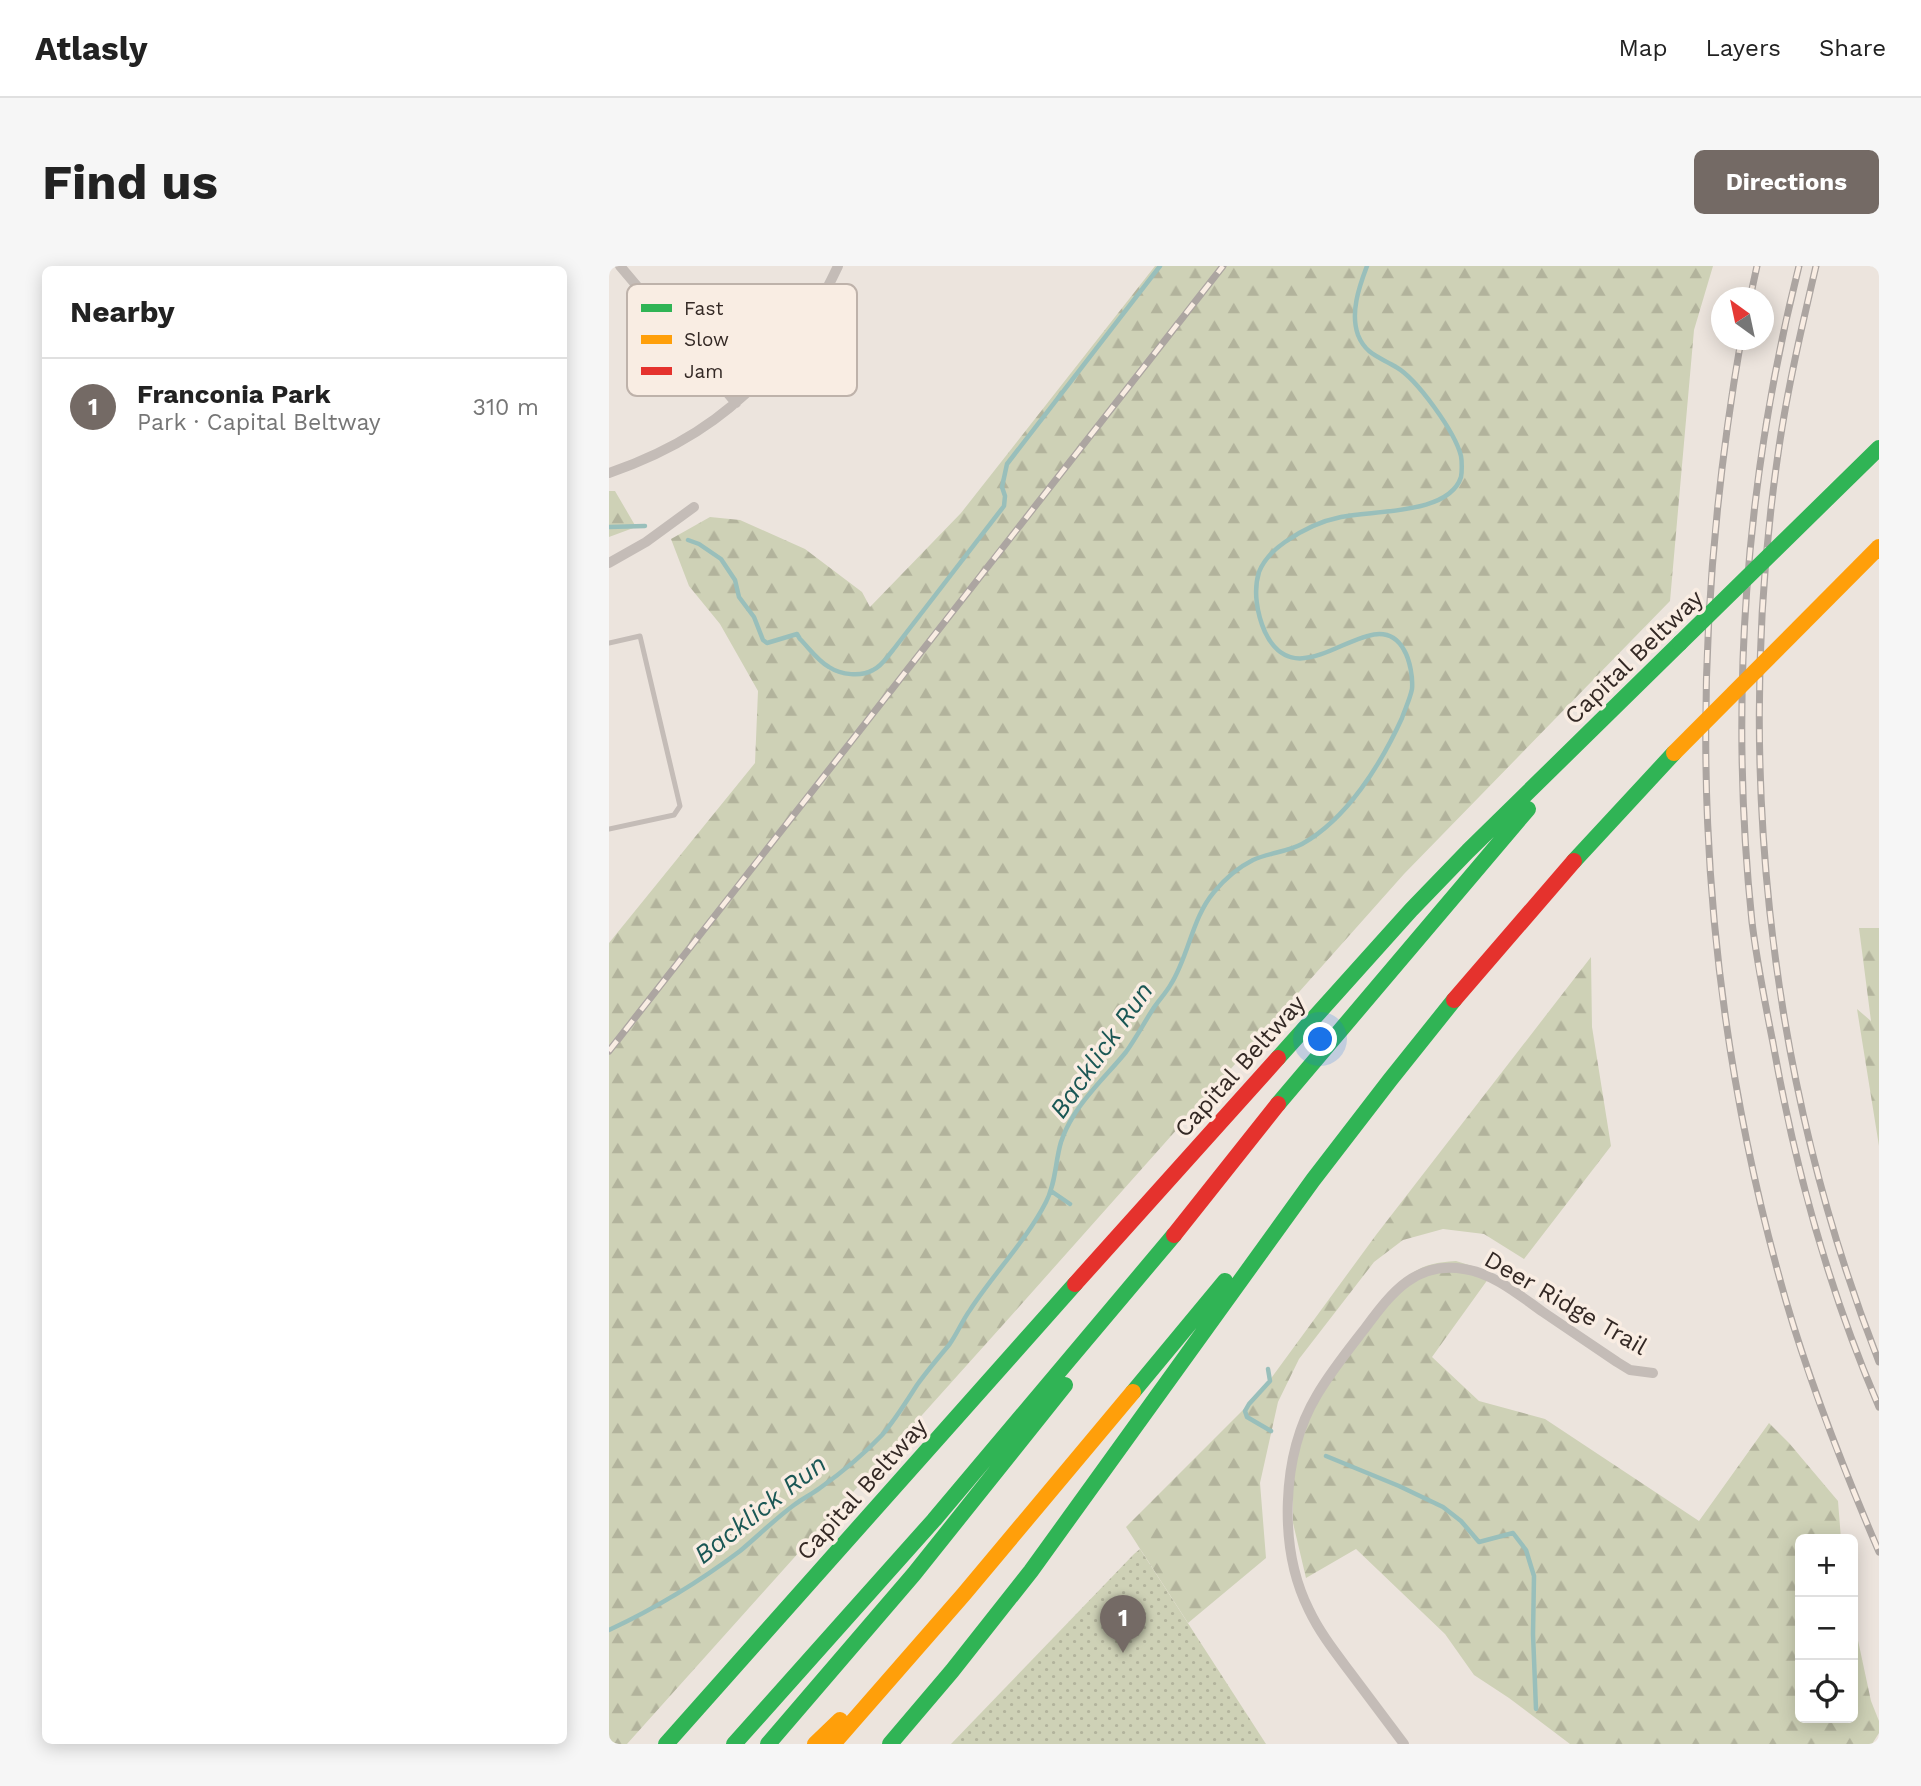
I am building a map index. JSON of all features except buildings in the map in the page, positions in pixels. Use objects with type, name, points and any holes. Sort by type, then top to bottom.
[{"type":"highway","name":"Capital Beltway","points":[[666,1744],[1352,974],[1468,851],[1879,448]]},
{"type":"highway","points":[[833,1744],[964,1594],[1351,1130],[1528,911],[1674,753],[1879,547]]},
{"type":"highway","points":[[734,1744],[951,1499],[1157,1256],[1300,1077],[1626,696]]},
{"type":"highway","points":[[768,1744],[914,1574],[1033,1428],[1300,1077]]},
{"type":"highway","points":[[890,1744],[989,1626],[1043,1556],[1351,1130]]},
{"type":"highway","points":[[815,1744],[964,1594]]},
{"type":"street","points":[[620,266],[635,284]]},
{"type":"street","points":[[829,284],[838,266]]},
{"type":"street","points":[[730,396],[736,403]]},
{"type":"street","points":[[609,473],[637,464],[689,438],[744,396]]},
{"type":"street","points":[[609,563],[646,542],[694,507]]},
{"type":"street","name":"Deer Ridge Trail","points":[[1404,1744],[1324,1636],[1308,1609],[1297,1577],[1289,1538],[1289,1488],[1293,1458],[1312,1405],[1327,1380],[1388,1297],[1419,1274],[1451,1267],[1476,1271],[1490,1278],[1630,1370],[1653,1373]]},
{"type":"lane","points":[[609,643],[640,636],[680,806],[674,815],[609,829]]},
{"type":"green space","points":[[1155,266],[1713,266],[1694,330],[1670,601],[1404,874],[627,1744],[609,1744],[609,943],[755,763],[758,691],[720,624],[689,586],[671,539],[710,517],[740,520],[805,549],[862,592],[870,607],[961,513]]},
{"type":"green space","points":[[609,491],[615,491],[636,527],[609,537]]},
{"type":"green space","points":[[1859,928],[1879,928],[1879,1146],[1857,1009],[1871,1021]]},
{"type":"green space","points":[[1591,957],[1592,1027],[1611,1146],[1524,1259],[1484,1234],[1443,1229],[1403,1240],[1374,1262],[1299,1359],[1278,1402],[1260,1483],[1266,1558],[1188,1623],[1126,1527],[1261,1392],[1376,1235]]},
{"type":"green space","points":[[1456,1261],[1485,1270],[1491,1275],[1432,1357],[1479,1401],[1545,1419],[1699,1521],[1769,1423],[1789,1443],[1838,1501],[1841,1534],[1795,1534],[1795,1723],[1858,1723],[1858,1640],[1871,1701],[1879,1721],[1879,1733],[1872,1744],[1570,1744],[1474,1675],[1445,1634],[1356,1549],[1306,1578],[1293,1523],[1293,1471],[1305,1423],[1328,1374],[1398,1284],[1425,1266]]},
{"type":"green space","points":[[1140,1549],[1266,1744],[951,1744],[1134,1554]]},
{"type":"waterway","points":[[688,540],[721,559],[735,580],[739,597],[754,617],[763,640],[767,643],[797,634],[817,658],[834,670],[857,674],[876,668],[893,650],[1004,506],[1002,487],[1007,464],[1160,266]]},
{"type":"waterway","name":"Backlick Run","points":[[609,1630],[660,1604],[725,1562],[787,1510],[844,1470],[882,1435],[949,1345],[979,1296],[1038,1216],[1049,1195],[1061,1142],[1070,1121],[1126,1052],[1169,987],[1195,925],[1214,892],[1248,863],[1296,847],[1318,833],[1348,805],[1384,754],[1402,718],[1412,689],[1411,669],[1404,650],[1391,636],[1375,634],[1316,656],[1297,658],[1280,652],[1265,632],[1256,595],[1257,579],[1264,563],[1277,548],[1298,534],[1341,517],[1426,505],[1454,489],[1461,477],[1461,458],[1457,446],[1434,407],[1405,373],[1369,351],[1361,342],[1356,327],[1355,309],[1367,266]]},
{"type":"waterway","points":[[609,527],[645,526]]},
{"type":"waterway","points":[[1051,1191],[1070,1204]]},
{"type":"waterway","points":[[1268,1369],[1270,1381],[1245,1411],[1247,1417],[1271,1431]]},
{"type":"waterway","points":[[1326,1456],[1443,1507],[1461,1521],[1479,1542],[1513,1533],[1526,1550],[1534,1576],[1536,1709]]},
{"type":"railway","points":[[609,1051],[1223,266]]},
{"type":"railway","points":[[1752,287],[1757,266]]},
{"type":"railway","points":[[1799,266],[1766,428],[1754,510],[1743,675],[1745,840],[1756,953],[1803,1183],[1844,1319],[1879,1407]]},
{"type":"railway","points":[[1816,266],[1779,447],[1766,562],[1760,679],[1761,795],[1770,911],[1786,1027],[1809,1141],[1840,1253],[1879,1362]]},
{"type":"railway","points":[[1740,350],[1723,462],[1711,583],[1706,703],[1708,823],[1716,943],[1732,1062],[1755,1181],[1786,1301],[1829,1428],[1879,1552]]},
{"type":"traffic: fast","points":[[1680,643],[1879,448]]},
{"type":"traffic: fast","points":[[1278,1058],[1468,851],[1680,643]]},
{"type":"traffic: fast","points":[[1574,861],[1674,753]]},
{"type":"traffic: fast","points":[[1278,1104],[1528,809]]},
{"type":"traffic: fast","points":[[890,1744],[1031,1571],[1313,1180],[1454,1000]]},
{"type":"traffic: fast","points":[[734,1744],[934,1520],[1174,1235]]},
{"type":"traffic: fast","points":[[1133,1392],[1225,1281]]},
{"type":"traffic: fast","points":[[666,1744],[1075,1284]]},
{"type":"traffic: fast","points":[[768,1744],[914,1574],[1065,1385]]},
{"type":"traffic: slow","points":[[1674,753],[1879,547]]},
{"type":"traffic: slow","points":[[833,1744],[964,1594],[1133,1392]]},
{"type":"traffic: slow","points":[[815,1744],[840,1720]]},
{"type":"traffic: jam","points":[[1454,1000],[1574,861]]},
{"type":"traffic: jam","points":[[1075,1284],[1278,1058]]},
{"type":"traffic: jam","points":[[1174,1235],[1278,1104]]},
{"type":"place","name":"Franconia Park","points":[[1123,1653]]}]
